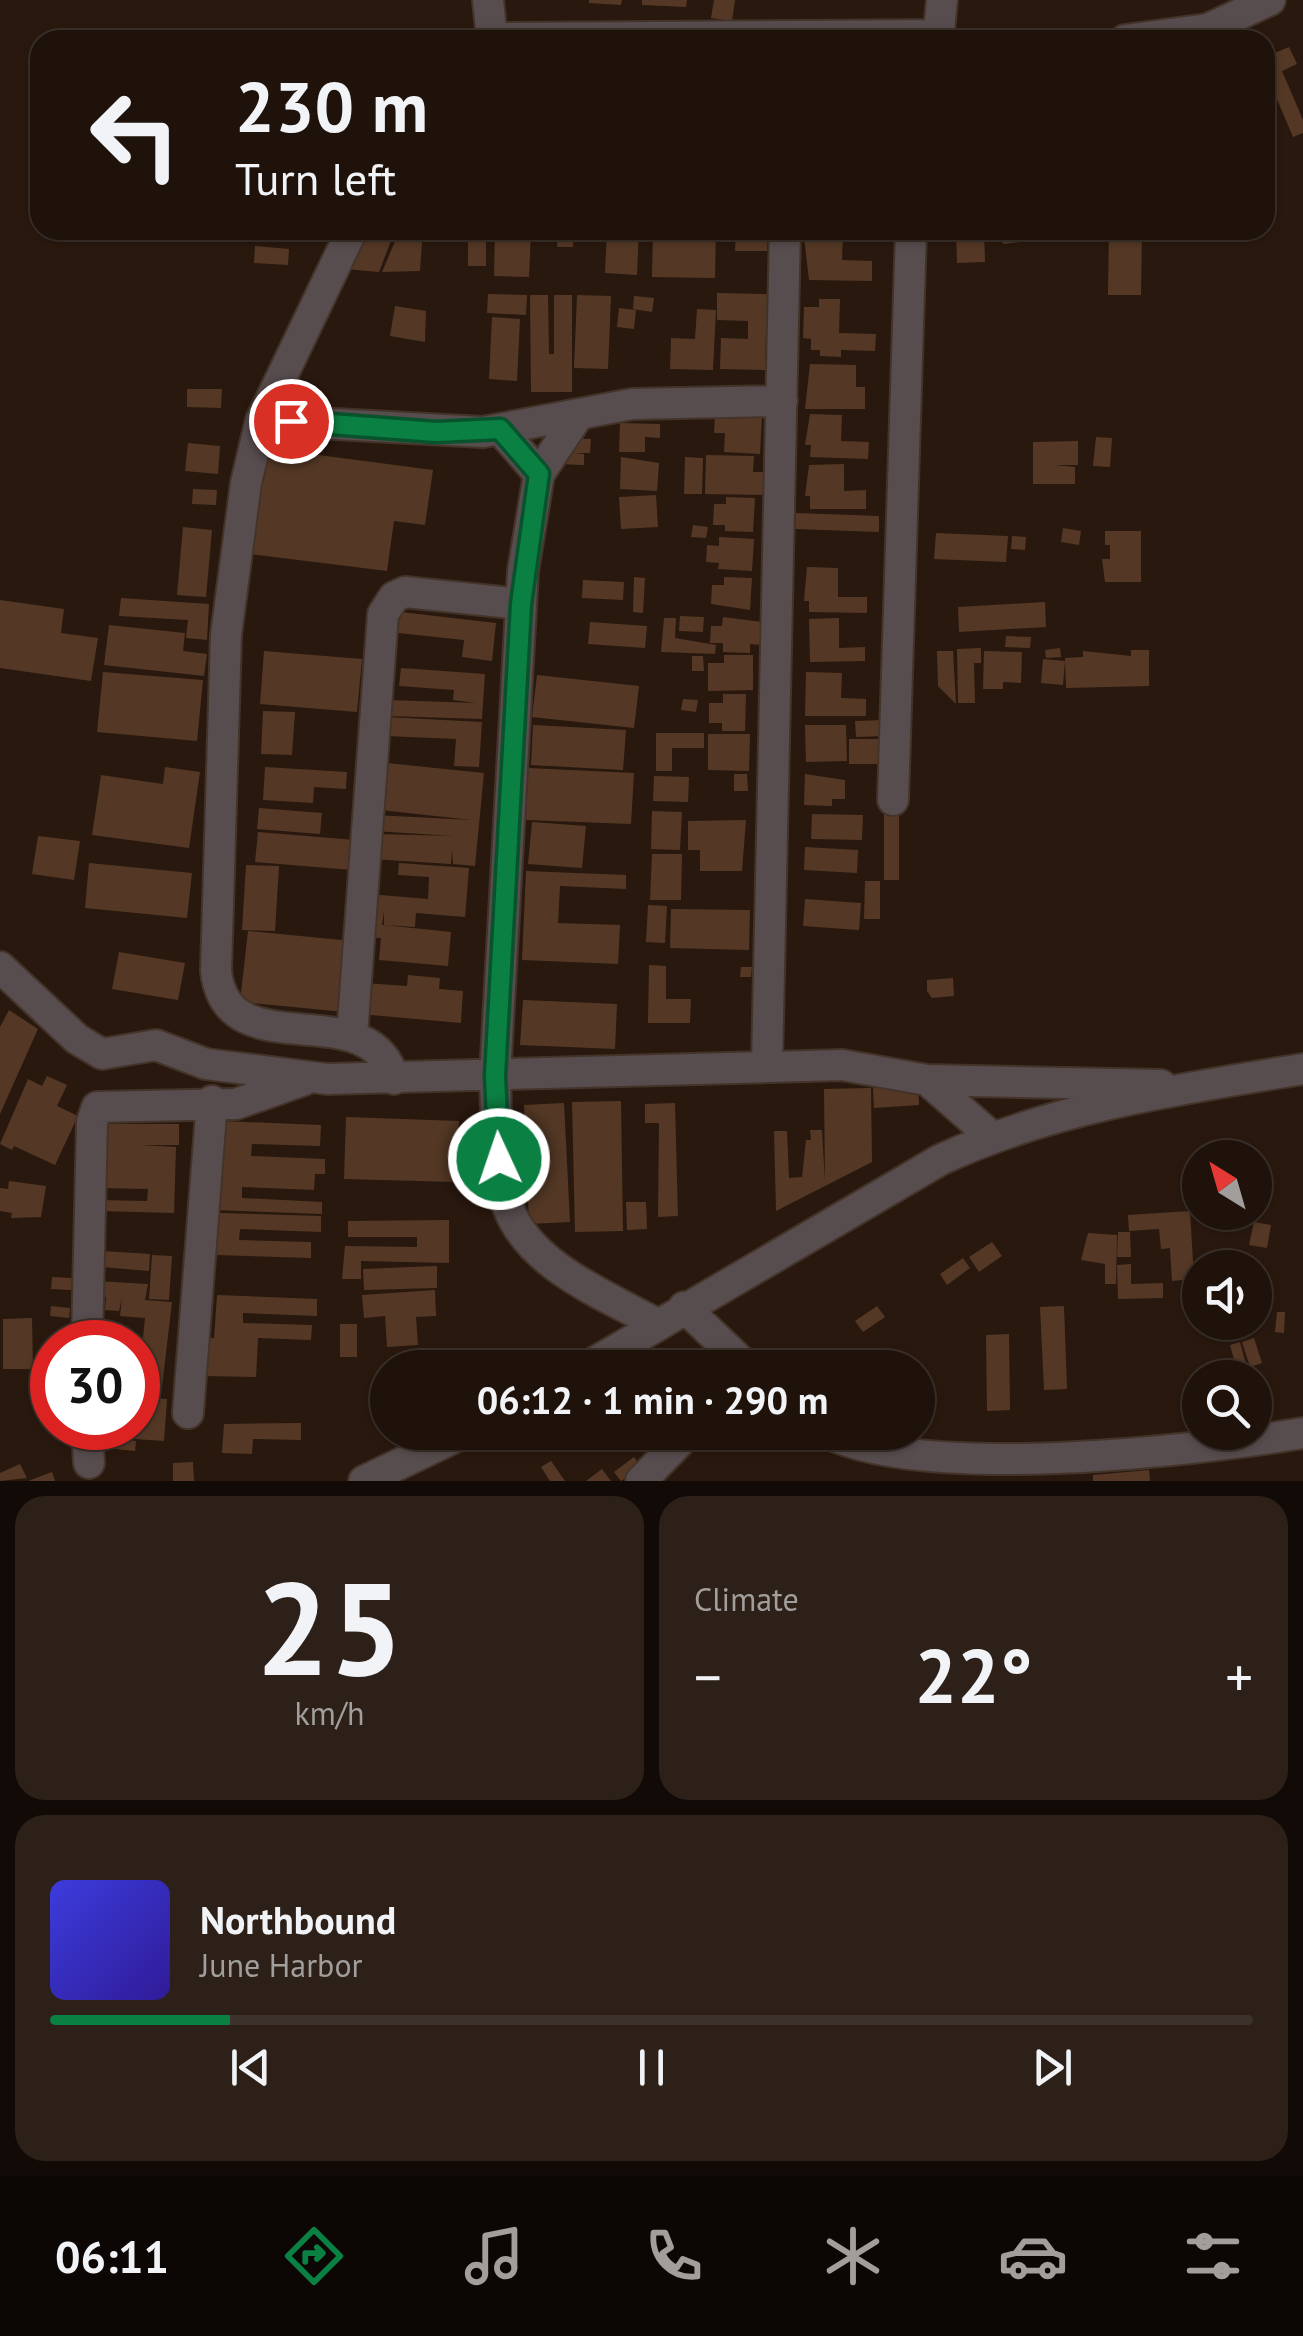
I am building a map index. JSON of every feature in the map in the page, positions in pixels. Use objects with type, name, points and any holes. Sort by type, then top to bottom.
[{"type":"street","points":[[488,0],[491,30]]},
{"type":"street","points":[[939,30],[942,0]]},
{"type":"street","points":[[1200,30],[1268,4]]},
{"type":"street","points":[[347,240],[261,420],[246,483],[226,635],[218,988],[242,1017],[258,1023],[352,1036],[380,1047],[394,1078]]},
{"type":"street","points":[[767,1066],[785,240]]},
{"type":"street","points":[[893,800],[911,240]]},
{"type":"street","points":[[261,420],[436,432],[500,429],[632,404],[782,401]]},
{"type":"street","points":[[579,414],[539,474],[521,604],[495,1076],[499,1159],[508,1208],[518,1226],[558,1268],[657,1324]]},
{"type":"street","points":[[500,429],[539,474]]},
{"type":"street","points":[[352,1036],[383,614],[394,596],[405,592],[521,604]]},
{"type":"street","points":[[0,968],[76,1040],[102,1054],[156,1045],[206,1064],[311,1077],[495,1076],[842,1065],[927,1080],[1126,1081],[1184,1088]]},
{"type":"street","points":[[614,1350],[940,1160],[992,1136],[1184,1088],[1303,1070]]},
{"type":"street","points":[[88,1320],[94,1112],[104,1104],[236,1104],[311,1077]]},
{"type":"street","points":[[927,1080],[992,1136]]},
{"type":"street","points":[[188,1413],[212,1101]]},
{"type":"street","points":[[684,1307],[729,1350]]},
{"type":"street","points":[[863,1450],[888,1461],[946,1466],[1141,1458],[1303,1433]]},
{"type":"street","points":[[88,1450],[89,1463]]},
{"type":"street","points":[[364,1481],[429,1450]]},
{"type":"street","points":[[641,1481],[671,1450]]},
{"type":"street","points":[[849,1450],[893,1481]]},
{"type":"building","points":[[589,0],[622,0],[621,5]]},
{"type":"building","points":[[642,0],[687,0],[686,7],[642,5]]},
{"type":"building","points":[[714,0],[735,0],[732,21],[711,18]]},
{"type":"building","points":[[1289,47],[1297,64],[1282,71],[1303,120],[1303,133],[1293,137],[1275,95],[1275,53]]},
{"type":"building","points":[[356,240],[391,240],[379,272],[345,269]]},
{"type":"building","points":[[396,240],[422,242],[420,271],[382,272]]},
{"type":"building","points":[[468,240],[486,240],[486,266],[468,266]]},
{"type":"building","points":[[495,240],[531,240],[529,277],[494,276]]},
{"type":"building","points":[[557,240],[573,240],[573,247],[557,247]]},
{"type":"building","points":[[607,240],[639,240],[637,275],[605,273]]},
{"type":"building","points":[[653,240],[716,240],[715,278],[652,277]]},
{"type":"building","points":[[736,240],[768,240],[767,251],[735,251]]},
{"type":"building","points":[[804,240],[843,240],[842,260],[872,261],[872,281],[809,280]]},
{"type":"building","points":[[956,240],[984,240],[985,262],[957,263]]},
{"type":"building","points":[[1002,240],[1028,240],[1028,241],[1003,244]]},
{"type":"building","points":[[1109,240],[1142,240],[1141,295],[1108,295]]},
{"type":"building","points":[[255,246],[289,249],[288,265],[254,263]]},
{"type":"building","points":[[717,293],[767,294],[765,370],[720,369],[721,338],[748,339],[748,321],[717,320]]},
{"type":"building","points":[[488,294],[527,295],[526,315],[487,313]]},
{"type":"building","points":[[530,295],[548,295],[549,354],[554,354],[554,295],[572,295],[572,392],[531,392]]},
{"type":"building","points":[[577,295],[611,296],[608,369],[574,368]]},
{"type":"building","points":[[634,296],[654,298],[652,312],[633,309]]},
{"type":"building","points":[[819,299],[840,299],[839,333],[876,334],[875,351],[841,350],[841,357],[820,356],[820,350],[811,350],[811,339],[803,338],[804,307],[819,307]]},
{"type":"building","points":[[395,306],[426,311],[425,342],[390,336]]},
{"type":"building","points":[[619,308],[636,310],[634,329],[617,327]]},
{"type":"building","points":[[697,309],[716,310],[713,370],[670,369],[671,338],[695,339]]},
{"type":"building","points":[[492,317],[520,319],[517,381],[489,379]]},
{"type":"building","points":[[810,364],[856,365],[856,387],[865,387],[865,409],[805,409]]},
{"type":"building","points":[[187,389],[222,389],[221,408],[187,407]]},
{"type":"building","points":[[715,414],[762,416],[760,454],[724,452],[725,433],[714,433]]},
{"type":"building","points":[[810,414],[842,415],[841,441],[869,442],[868,459],[810,457],[811,445],[805,445]]},
{"type":"building","points":[[620,423],[660,424],[660,438],[645,437],[645,452],[619,452]]},
{"type":"building","points":[[1096,437],[1112,438],[1110,467],[1093,466]]},
{"type":"building","points":[[563,438],[591,439],[590,453],[573,453],[584,454],[584,465],[559,464]]},
{"type":"building","points":[[1078,441],[1078,465],[1055,465],[1075,467],[1075,484],[1033,484],[1033,442]]},
{"type":"building","points":[[188,443],[220,446],[218,474],[185,471]]},
{"type":"building","points":[[265,448],[433,470],[425,525],[394,521],[387,571],[251,554]]},
{"type":"building","points":[[706,455],[754,456],[753,472],[764,472],[764,495],[705,494]]},
{"type":"building","points":[[621,457],[659,463],[657,491],[620,489]]},
{"type":"building","points":[[685,457],[703,458],[702,494],[684,494]]},
{"type":"building","points":[[844,464],[844,491],[866,490],[866,509],[810,509],[810,496],[805,496],[809,465]]},
{"type":"building","points":[[193,489],[217,490],[216,505],[192,504]]},
{"type":"building","points":[[656,495],[658,527],[621,529],[619,497]]},
{"type":"building","points":[[726,497],[755,498],[753,532],[725,531],[725,525],[713,525],[714,504],[726,504]]},
{"type":"building","points":[[796,513],[879,516],[879,532],[795,529]]},
{"type":"building","points":[[693,525],[708,527],[706,538],[691,537]]},
{"type":"building","points":[[183,527],[212,530],[206,597],[177,595]]},
{"type":"building","points":[[1063,528],[1081,531],[1079,545],[1061,542]]},
{"type":"building","points":[[1105,531],[1141,531],[1141,582],[1105,582],[1102,559],[1110,559],[1110,545],[1105,545]]},
{"type":"building","points":[[936,533],[1008,536],[1006,562],[934,559]]},
{"type":"building","points":[[1012,536],[1026,537],[1025,550],[1011,549]]},
{"type":"building","points":[[719,537],[754,539],[752,571],[718,569],[719,563],[706,562],[707,545],[719,546]]},
{"type":"building","points":[[807,567],[838,568],[838,597],[867,597],[867,613],[809,612],[809,601],[804,601]]},
{"type":"building","points":[[634,577],[645,578],[643,613],[633,612]]},
{"type":"building","points":[[724,577],[752,578],[750,610],[711,604],[712,585],[724,585]]},
{"type":"building","points":[[583,580],[624,582],[623,600],[582,598]]},
{"type":"building","points":[[121,598],[209,604],[207,640],[186,638],[188,620],[119,616]]},
{"type":"building","points":[[0,600],[64,609],[61,633],[98,638],[91,681],[0,668]]},
{"type":"building","points":[[1045,602],[1046,627],[959,632],[958,607]]},
{"type":"building","points":[[392,611],[496,623],[492,661],[462,657],[464,640],[389,632]]},
{"type":"building","points":[[680,616],[704,617],[703,632],[679,631]]},
{"type":"building","points":[[723,617],[762,622],[761,645],[750,644],[750,653],[723,652],[723,643],[710,643],[711,626],[722,626]]},
{"type":"building","points":[[664,618],[676,618],[675,638],[716,645],[715,654],[661,652]]},
{"type":"building","points":[[839,618],[839,648],[865,647],[865,661],[810,662],[809,619]]},
{"type":"building","points":[[590,622],[647,626],[645,648],[588,644]]},
{"type":"building","points":[[109,625],[185,633],[183,651],[207,654],[204,676],[104,665]]},
{"type":"building","points":[[1006,636],[1031,637],[1030,648],[1005,647]]},
{"type":"building","points":[[981,648],[981,663],[974,663],[975,703],[958,703],[957,649]]},
{"type":"building","points":[[1060,648],[1061,657],[1046,658],[1045,650]]},
{"type":"building","points":[[1131,650],[1149,650],[1149,686],[1066,688],[1065,658],[1083,657],[1083,651],[1131,656]]},
{"type":"building","points":[[264,651],[362,659],[357,712],[260,704]]},
{"type":"building","points":[[937,651],[953,651],[956,704],[938,686]]},
{"type":"building","points":[[984,651],[1022,652],[1021,683],[1003,682],[1003,689],[983,689]]},
{"type":"building","points":[[724,655],[753,655],[753,690],[708,691],[708,663],[724,663]]},
{"type":"building","points":[[692,656],[703,656],[704,671],[692,671]]},
{"type":"building","points":[[1043,659],[1065,661],[1063,685],[1041,683]]},
{"type":"building","points":[[401,668],[485,674],[482,719],[387,716],[388,700],[476,703],[453,700],[454,690],[399,686]]},
{"type":"building","points":[[103,672],[203,680],[197,741],[97,732]]},
{"type":"building","points":[[806,672],[842,673],[841,698],[866,699],[866,716],[805,716]]},
{"type":"building","points":[[537,675],[639,686],[634,728],[532,717]]},
{"type":"building","points":[[723,694],[746,694],[745,731],[722,731],[722,723],[709,723],[709,703],[723,703]]},
{"type":"building","points":[[683,699],[698,700],[696,712],[681,710]]},
{"type":"building","points":[[263,711],[295,712],[292,755],[261,754]]},
{"type":"building","points":[[386,717],[482,722],[479,767],[454,766],[456,739],[385,736]]},
{"type":"building","points":[[884,720],[885,736],[856,737],[855,721]]},
{"type":"building","points":[[533,725],[626,730],[623,770],[531,765]]},
{"type":"building","points":[[805,725],[846,725],[847,761],[806,762]]},
{"type":"building","points":[[656,733],[704,733],[704,748],[672,748],[672,771],[656,771]]},
{"type":"building","points":[[708,734],[750,734],[749,771],[708,770]]},
{"type":"building","points":[[849,739],[887,739],[887,764],[849,764]]},
{"type":"building","points":[[377,762],[484,773],[475,866],[453,864],[452,850],[451,864],[372,859],[374,834],[455,836],[373,831],[374,815],[472,820],[371,809]]},
{"type":"building","points":[[165,767],[200,772],[189,848],[92,835],[101,775],[163,784]]},
{"type":"building","points":[[265,767],[347,772],[346,789],[314,787],[313,803],[263,800]]},
{"type":"building","points":[[528,768],[634,773],[631,824],[526,820]]},
{"type":"building","points":[[734,774],[747,774],[748,791],[734,791]]},
{"type":"building","points":[[805,774],[845,780],[845,799],[832,799],[832,806],[804,805]]},
{"type":"building","points":[[654,776],[689,777],[688,802],[653,801]]},
{"type":"building","points":[[259,808],[322,813],[320,834],[257,829]]},
{"type":"building","points":[[652,811],[682,812],[680,850],[651,849]]},
{"type":"building","points":[[884,813],[899,813],[899,880],[884,880]]},
{"type":"building","points":[[812,814],[863,815],[862,840],[811,839]]},
{"type":"building","points":[[746,820],[742,871],[700,871],[700,850],[688,850],[688,821]]},
{"type":"building","points":[[532,822],[586,826],[582,868],[528,864]]},
{"type":"building","points":[[258,832],[355,840],[352,870],[255,862]]},
{"type":"building","points":[[38,836],[80,841],[74,880],[32,874]]},
{"type":"building","points":[[805,847],[858,850],[857,873],[804,870]]},
{"type":"building","points":[[652,854],[682,854],[681,900],[650,900]]},
{"type":"building","points":[[89,863],[192,873],[187,918],[85,908]]},
{"type":"building","points":[[399,863],[469,868],[465,917],[416,913],[415,927],[384,925],[384,911],[382,925],[451,932],[448,966],[379,960],[381,938],[366,937],[369,894],[428,899],[429,877],[398,875]]},
{"type":"building","points":[[246,865],[279,866],[275,931],[242,930]]},
{"type":"building","points":[[526,871],[626,875],[626,889],[560,886],[558,923],[620,925],[618,964],[522,960]]},
{"type":"building","points":[[865,881],[880,881],[880,919],[864,919]]},
{"type":"building","points":[[805,899],[861,903],[859,930],[803,926]]},
{"type":"building","points":[[648,905],[667,906],[665,943],[646,942]]},
{"type":"building","points":[[671,909],[750,910],[749,950],[670,948]]},
{"type":"building","points":[[248,931],[352,941],[344,1012],[240,1002]]},
{"type":"building","points":[[119,952],[185,963],[178,1000],[112,989]]},
{"type":"building","points":[[649,965],[666,966],[666,999],[691,999],[690,1023],[648,1023]]},
{"type":"building","points":[[741,967],[752,967],[751,977],[740,977]]},
{"type":"building","points":[[408,975],[440,978],[439,989],[463,991],[461,1023],[360,1014],[364,983],[407,986]]},
{"type":"building","points":[[953,978],[954,996],[932,998],[927,991],[927,980]]},
{"type":"building","points":[[523,1000],[617,1004],[615,1049],[520,1045]]},
{"type":"building","points":[[9,1010],[38,1029],[0,1114],[0,1027]]},
{"type":"building","points":[[47,1076],[67,1085],[57,1106],[78,1116],[55,1165],[14,1146],[12,1150],[0,1144],[28,1079],[42,1086]]},
{"type":"building","points":[[918,1086],[919,1105],[874,1108],[873,1088]]},
{"type":"building","points":[[871,1088],[872,1162],[776,1211],[774,1131],[787,1131],[789,1178],[802,1177],[810,1130],[822,1130],[825,1182],[824,1089]]},
{"type":"building","points":[[621,1101],[623,1231],[575,1232],[572,1102]]},
{"type":"building","points":[[564,1103],[570,1222],[529,1224],[524,1105]]},
{"type":"building","points":[[675,1103],[678,1216],[658,1217],[659,1123],[645,1123],[645,1104]]},
{"type":"building","points":[[346,1117],[459,1121],[456,1182],[344,1179]]},
{"type":"building","points":[[221,1121],[321,1125],[320,1146],[252,1144],[251,1156],[325,1159],[325,1174],[315,1174],[314,1190],[242,1187],[242,1198],[322,1202],[322,1214],[215,1210]]},
{"type":"building","points":[[103,1124],[179,1124],[179,1145],[140,1145],[176,1147],[174,1213],[99,1211],[100,1200],[147,1201],[148,1189],[100,1188]]},
{"type":"building","points":[[9,1181],[46,1186],[41,1217],[11,1218],[12,1213],[0,1211],[0,1188],[8,1189]]},
{"type":"building","points":[[626,1202],[646,1202],[647,1229],[627,1230]]},
{"type":"building","points":[[1182,1212],[1182,1230],[1191,1230],[1192,1250],[1182,1250],[1182,1280],[1172,1281],[1170,1248],[1161,1249],[1159,1229],[1129,1231],[1128,1215]]},
{"type":"building","points":[[218,1213],[321,1216],[321,1232],[240,1229],[239,1240],[311,1242],[311,1258],[216,1255]]},
{"type":"building","points":[[449,1220],[449,1263],[361,1261],[361,1279],[342,1279],[345,1246],[417,1247],[417,1237],[348,1237],[348,1221]]},
{"type":"building","points":[[1252,1230],[1270,1230],[1267,1248],[1249,1245]]},
{"type":"building","points":[[1118,1232],[1130,1232],[1131,1257],[1117,1257]]},
{"type":"building","points":[[1088,1233],[1117,1235],[1116,1284],[1105,1284],[1105,1264],[1081,1260]]},
{"type":"building","points":[[992,1242],[1002,1256],[979,1272],[969,1257]]},
{"type":"building","points":[[103,1251],[150,1254],[149,1271],[102,1267]]},
{"type":"building","points":[[152,1255],[172,1256],[169,1300],[149,1299]]},
{"type":"building","points":[[963,1258],[970,1268],[947,1285],[940,1274]]},
{"type":"building","points":[[1131,1264],[1131,1284],[1163,1283],[1163,1298],[1118,1299],[1117,1265]]},
{"type":"building","points":[[437,1266],[437,1288],[364,1290],[363,1269]]},
{"type":"building","points":[[52,1277],[72,1278],[71,1290],[51,1289]]},
{"type":"building","points":[[96,1281],[148,1284],[145,1300],[172,1302],[162,1387],[160,1320],[120,1316],[122,1298],[119,1311],[105,1310],[106,1297],[95,1296]]},
{"type":"building","points":[[435,1290],[436,1316],[416,1317],[418,1345],[387,1347],[385,1316],[364,1318],[362,1295]]},
{"type":"building","points":[[217,1295],[317,1299],[317,1316],[243,1313],[243,1323],[312,1325],[311,1340],[258,1338],[256,1377],[203,1376],[204,1338],[214,1338]]},
{"type":"building","points":[[51,1306],[70,1308],[69,1318],[50,1316]]},
{"type":"building","points":[[877,1306],[885,1317],[863,1332],[855,1321]]},
{"type":"building","points":[[1064,1306],[1067,1389],[1044,1390],[1040,1307]]},
{"type":"building","points":[[1277,1312],[1285,1312],[1284,1333],[1275,1332]]},
{"type":"building","points":[[32,1318],[30,1369],[3,1369],[3,1319]]},
{"type":"building","points":[[340,1324],[357,1324],[357,1357],[340,1357]]},
{"type":"building","points":[[1009,1334],[1010,1410],[987,1411],[986,1335]]},
{"type":"building","points":[[1255,1340],[1261,1360],[1248,1360],[1242,1342]]},
{"type":"building","points":[[1240,1342],[1245,1360],[1234,1360],[1230,1345]]},
{"type":"building","points":[[160,1399],[167,1399],[164,1441],[160,1441]]},
{"type":"building","points":[[301,1423],[301,1440],[253,1439],[252,1454],[222,1453],[224,1424]]},
{"type":"building","points":[[634,1457],[642,1468],[621,1481],[614,1472]]},
{"type":"building","points":[[551,1461],[565,1481],[550,1481],[541,1467]]},
{"type":"building","points":[[193,1462],[194,1481],[173,1481],[173,1463]]},
{"type":"building","points":[[20,1464],[27,1478],[0,1481],[0,1473]]},
{"type":"building","points":[[602,1469],[611,1481],[586,1481]]},
{"type":"building","points":[[1149,1470],[1150,1481],[1093,1481],[1093,1475]]},
{"type":"building","points":[[52,1472],[55,1481],[28,1481]]},
{"type":"route","points":[[291,421],[436,432],[500,429],[539,474],[521,604],[495,1076],[499,1159]]}]
